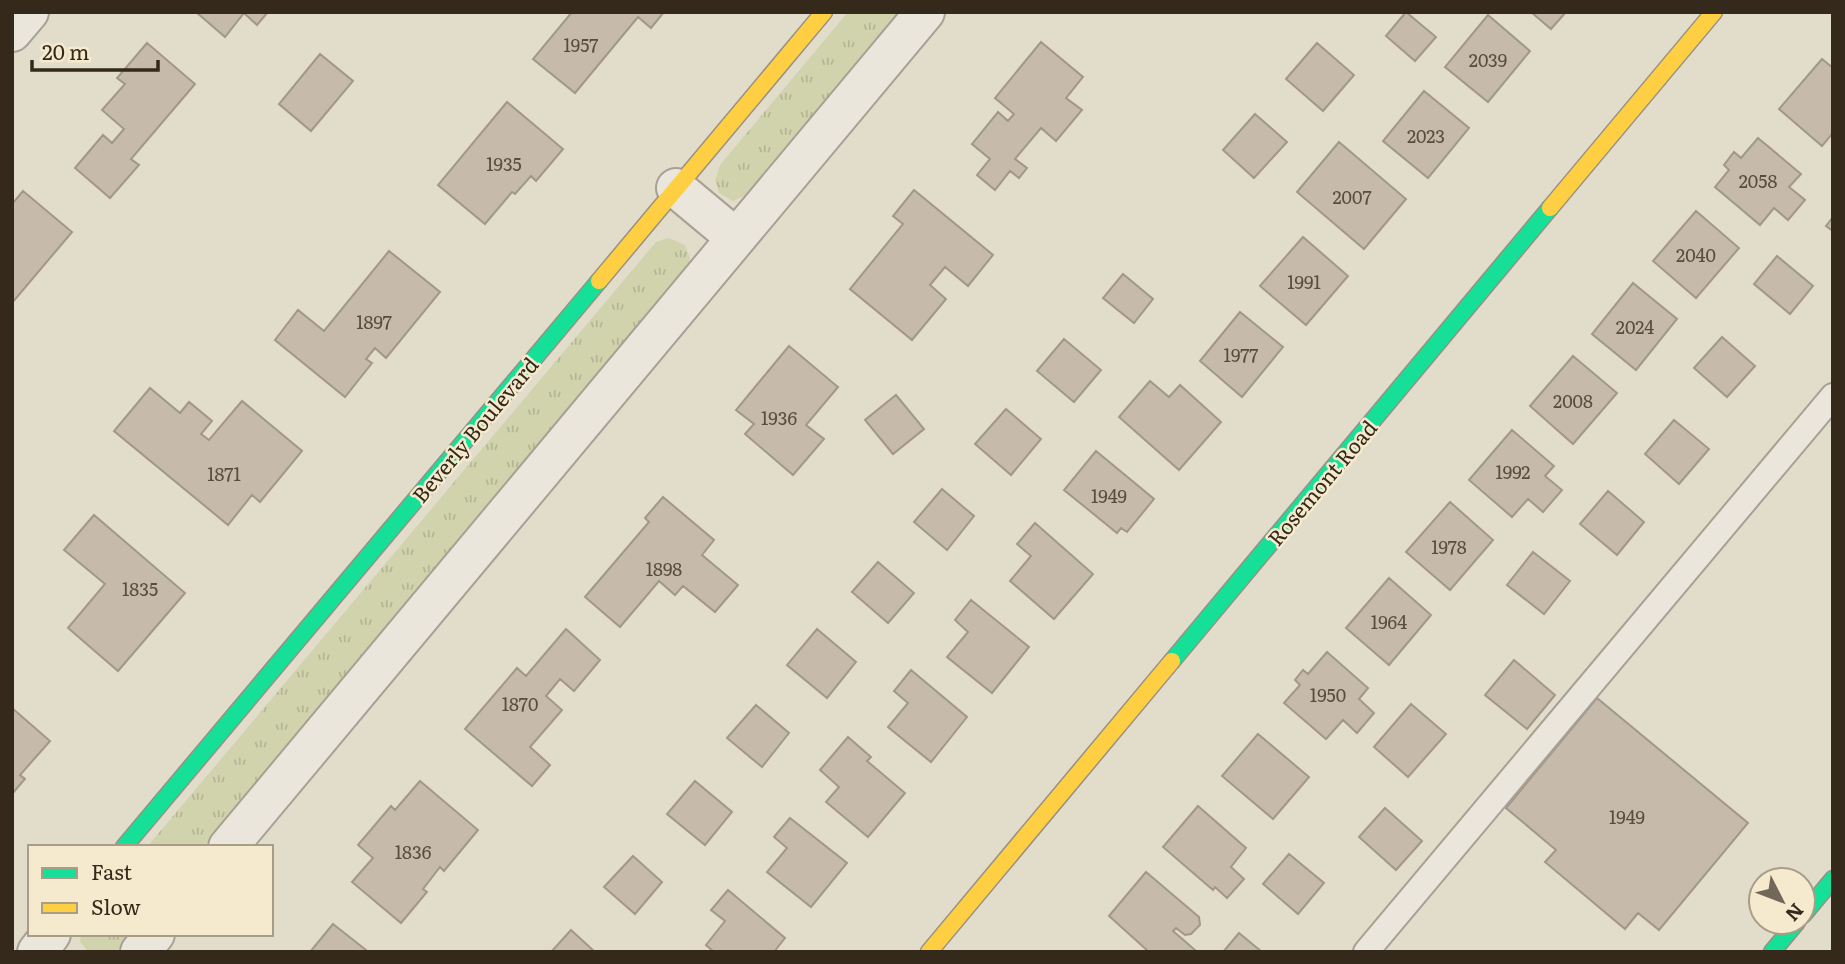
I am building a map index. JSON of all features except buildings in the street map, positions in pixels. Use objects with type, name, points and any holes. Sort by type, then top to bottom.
[{"type":"street","points":[[12,32],[29,12]]},
{"type":"street","name":"Beverly Boulevard","points":[[126,845],[824,12]]},
{"type":"street","points":[[230,845],[925,12]]},
{"type":"street","name":"Rosemont Road","points":[[929,952],[1714,12]]},
{"type":"street","points":[[677,188],[736,238]]},
{"type":"street","points":[[1817,898],[1833,879]]},
{"type":"street","points":[[37,952],[49,936]]},
{"type":"street","points":[[140,952],[153,936]]},
{"type":"street","points":[[1772,952],[1785,936]]},
{"type":"lane","points":[[1366,952],[1833,396]]},
{"type":"green space","points":[[848,12],[899,12],[744,196],[733,201],[719,193],[715,181],[720,165]]},
{"type":"green space","points":[[669,238],[685,245],[690,258],[688,268],[205,845],[149,845],[656,242]]},
{"type":"green space","points":[[81,936],[128,936],[116,952],[88,952],[80,941]]},
{"type":"traffic: fast","points":[[1172,661],[1550,208]]},
{"type":"traffic: fast","points":[[126,845],[599,281]]},
{"type":"traffic: fast","points":[[1817,898],[1833,879]]},
{"type":"traffic: fast","points":[[1772,952],[1785,936]]},
{"type":"traffic: slow","points":[[599,281],[824,12]]},
{"type":"traffic: slow","points":[[1550,208],[1714,12]]},
{"type":"traffic: slow","points":[[929,952],[1172,661]]}]
